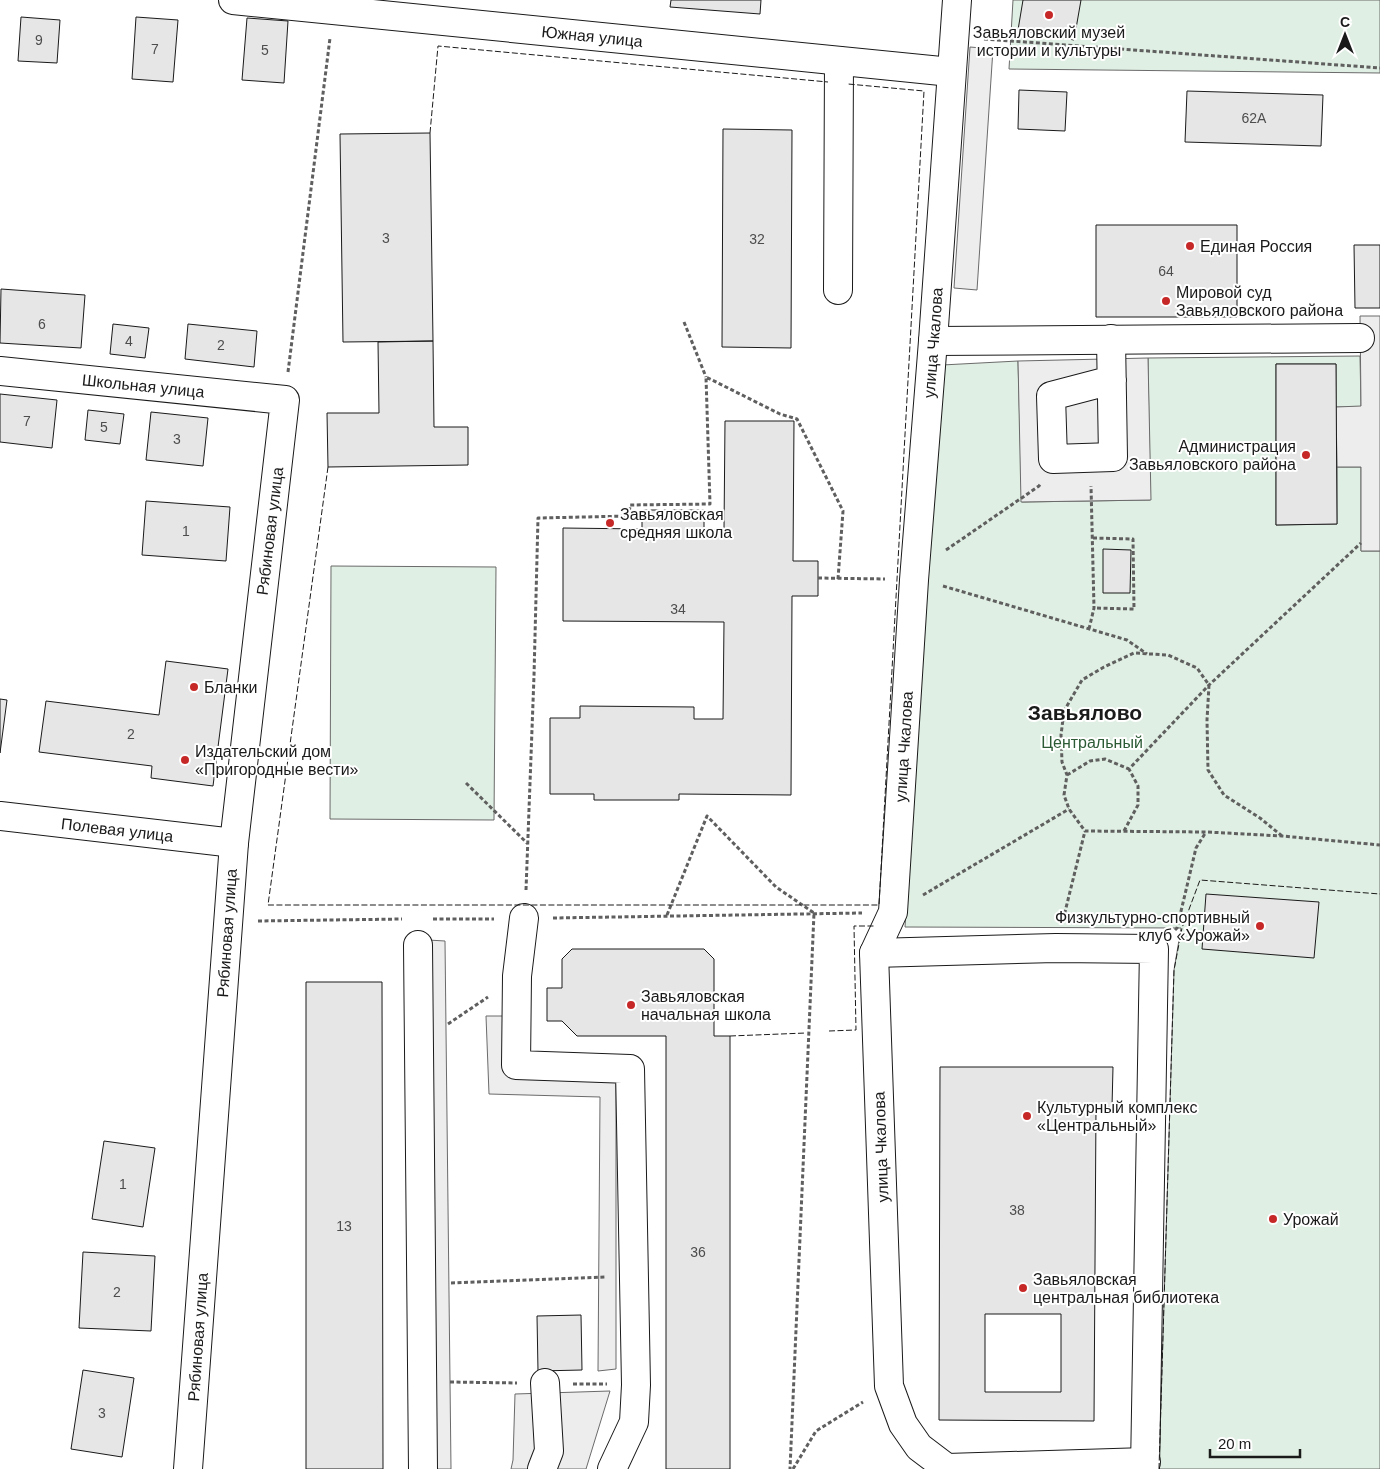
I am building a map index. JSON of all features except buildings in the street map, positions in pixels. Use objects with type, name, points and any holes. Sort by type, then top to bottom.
[{"type":"street","name":"Южная улица","points":[[233,0],[951,72]]},
{"type":"street","name":"улица Чкалова","points":[[947,1469],[919,1447],[908,1432],[903,1424],[889,1386],[874,953],[893,912],[914,580],[957,0]]},
{"type":"street","points":[[838,290],[839,61]]},
{"type":"street","points":[[933,340],[1360,338]]},
{"type":"street","points":[[1111,339],[1112,380],[1113,457],[1053,459],[1051,396],[1112,380]]},
{"type":"street","name":"Школьная улица","points":[[0,371],[285,400]]},
{"type":"street","name":"Рябиновая улица","points":[[188,1469],[234,843],[285,400]]},
{"type":"street","name":"Полевая улица","points":[[0,816],[234,843]]},
{"type":"street","points":[[524,918],[517,976],[516,1065],[630,1069],[636,1384],[634,1422],[612,1469]]},
{"type":"street","points":[[418,945],[423,1469]]},
{"type":"street","points":[[874,953],[1056,948],[1154,949],[1145,1466],[947,1469]]},
{"type":"street","points":[[542,1469],[548,1451],[545,1383]]},
{"type":"path","points":[[285,400],[334,10]]},
{"type":"path","points":[[524,918],[529,845],[538,518],[629,516],[630,505],[710,504],[706,377],[684,322]]},
{"type":"path","points":[[706,377],[780,414],[797,419],[842,511],[838,579]]},
{"type":"path","points":[[1089,629],[1094,608],[1091,458]]},
{"type":"path","points":[[938,554],[1040,486],[1053,459]]},
{"type":"path","points":[[1093,538],[1134,539],[1134,609],[1094,608]]},
{"type":"path","points":[[1128,769],[1209,685],[1361,543]]},
{"type":"path","points":[[939,584],[1127,640],[1148,654]]},
{"type":"path","points":[[1056,948],[1085,831],[1069,809],[1064,794],[1067,775],[1062,762],[1061,735],[1064,711],[1082,680],[1104,666],[1134,654],[1148,654],[1168,656],[1197,668],[1209,685],[1206,720],[1208,770],[1224,794],[1260,818],[1282,836]]},
{"type":"path","points":[[1067,775],[1090,761],[1105,759],[1128,769],[1138,786],[1138,805],[1124,831]]},
{"type":"path","points":[[466,783],[529,845]]},
{"type":"path","points":[[427,919],[893,912],[1069,809]]},
{"type":"path","points":[[667,916],[707,816],[776,887],[814,914]]},
{"type":"path","points":[[1085,831],[1207,832],[1282,836],[1380,845]]},
{"type":"path","points":[[1154,949],[1177,928],[1196,848],[1207,832]]},
{"type":"path","points":[[792,1469],[814,914]]},
{"type":"path","points":[[228,922],[408,919]]},
{"type":"path","points":[[419,1044],[517,976]]},
{"type":"path","points":[[421,1284],[633,1276]]},
{"type":"path","points":[[792,1469],[816,1431],[889,1386]]},
{"type":"green space","points":[[1013,0],[1380,0],[1380,73],[1009,69]]},
{"type":"green space","name":"Центральный","points":[[1360,356],[1361,407],[1336,407],[1336,364],[1276,364],[1276,525],[1337,524],[1337,467],[1361,467],[1361,551],[1380,551],[1380,1469],[1159,1469],[1174,970],[1181,928],[905,927],[942,365],[1018,361],[1022,502],[1150,500],[1148,358]]},
{"type":"green space","points":[[331,566],[496,567],[494,820],[330,819]]},
{"type":"shaded area","points":[[970,47],[993,49],[977,290],[954,288]]},
{"type":"shaded area","points":[[1360,316],[1380,316],[1380,551],[1361,551],[1361,467],[1337,467],[1336,407],[1361,406]]},
{"type":"shaded area","points":[[1148,358],[1151,500],[1021,502],[1018,361]]},
{"type":"shaded area","points":[[428,940],[445,941],[451,1469],[429,1469]]},
{"type":"shaded area","points":[[486,1016],[509,1016],[510,1076],[616,1080],[616,1369],[598,1371],[600,1097],[489,1094]]},
{"type":"shaded area","points":[[610,1391],[586,1469],[511,1469],[513,1460],[515,1394]]},
{"type":"fence","points":[[430,133],[438,46],[828,82]]},
{"type":"fence","points":[[328,467],[268,905],[879,905],[924,91],[848,84]]},
{"type":"fence","points":[[1159,1469],[1174,970],[1182,928],[1200,880],[1380,894]]},
{"type":"fence","points":[[829,1031],[856,1030],[854,926],[875,926]]},
{"type":"fence","points":[[730,1036],[806,1033]]},
{"type":"place","name":"Завьяловский музей истории и культуры","points":[[1049,15]]},
{"type":"place","name":"Единая Россия","points":[[1190,246]]},
{"type":"place","name":"Мировой суд Завьяловского района","points":[[1166,301]]},
{"type":"place","name":"Администрация Завьяловского района","points":[[1306,455]]},
{"type":"place","name":"Завьяловская средняя школа","points":[[610,523]]},
{"type":"place","name":"Бланки","points":[[194,687]]},
{"type":"place","name":"Издательский дом «Пригородные вести»","points":[[185,760]]},
{"type":"place","name":"Физкультурно-спортивный клуб «Урожай»","points":[[1260,926]]},
{"type":"place","name":"Завьяловская начальная школа","points":[[631,1005]]},
{"type":"place","name":"Культурный комплекс «Центральный»","points":[[1027,1116]]},
{"type":"place","name":"Урожай","points":[[1273,1219]]},
{"type":"place","name":"Завьяловская центральная библиотека","points":[[1023,1288]]},
{"type":"district","name":"Завьялово","points":[[1085,712]]}]
